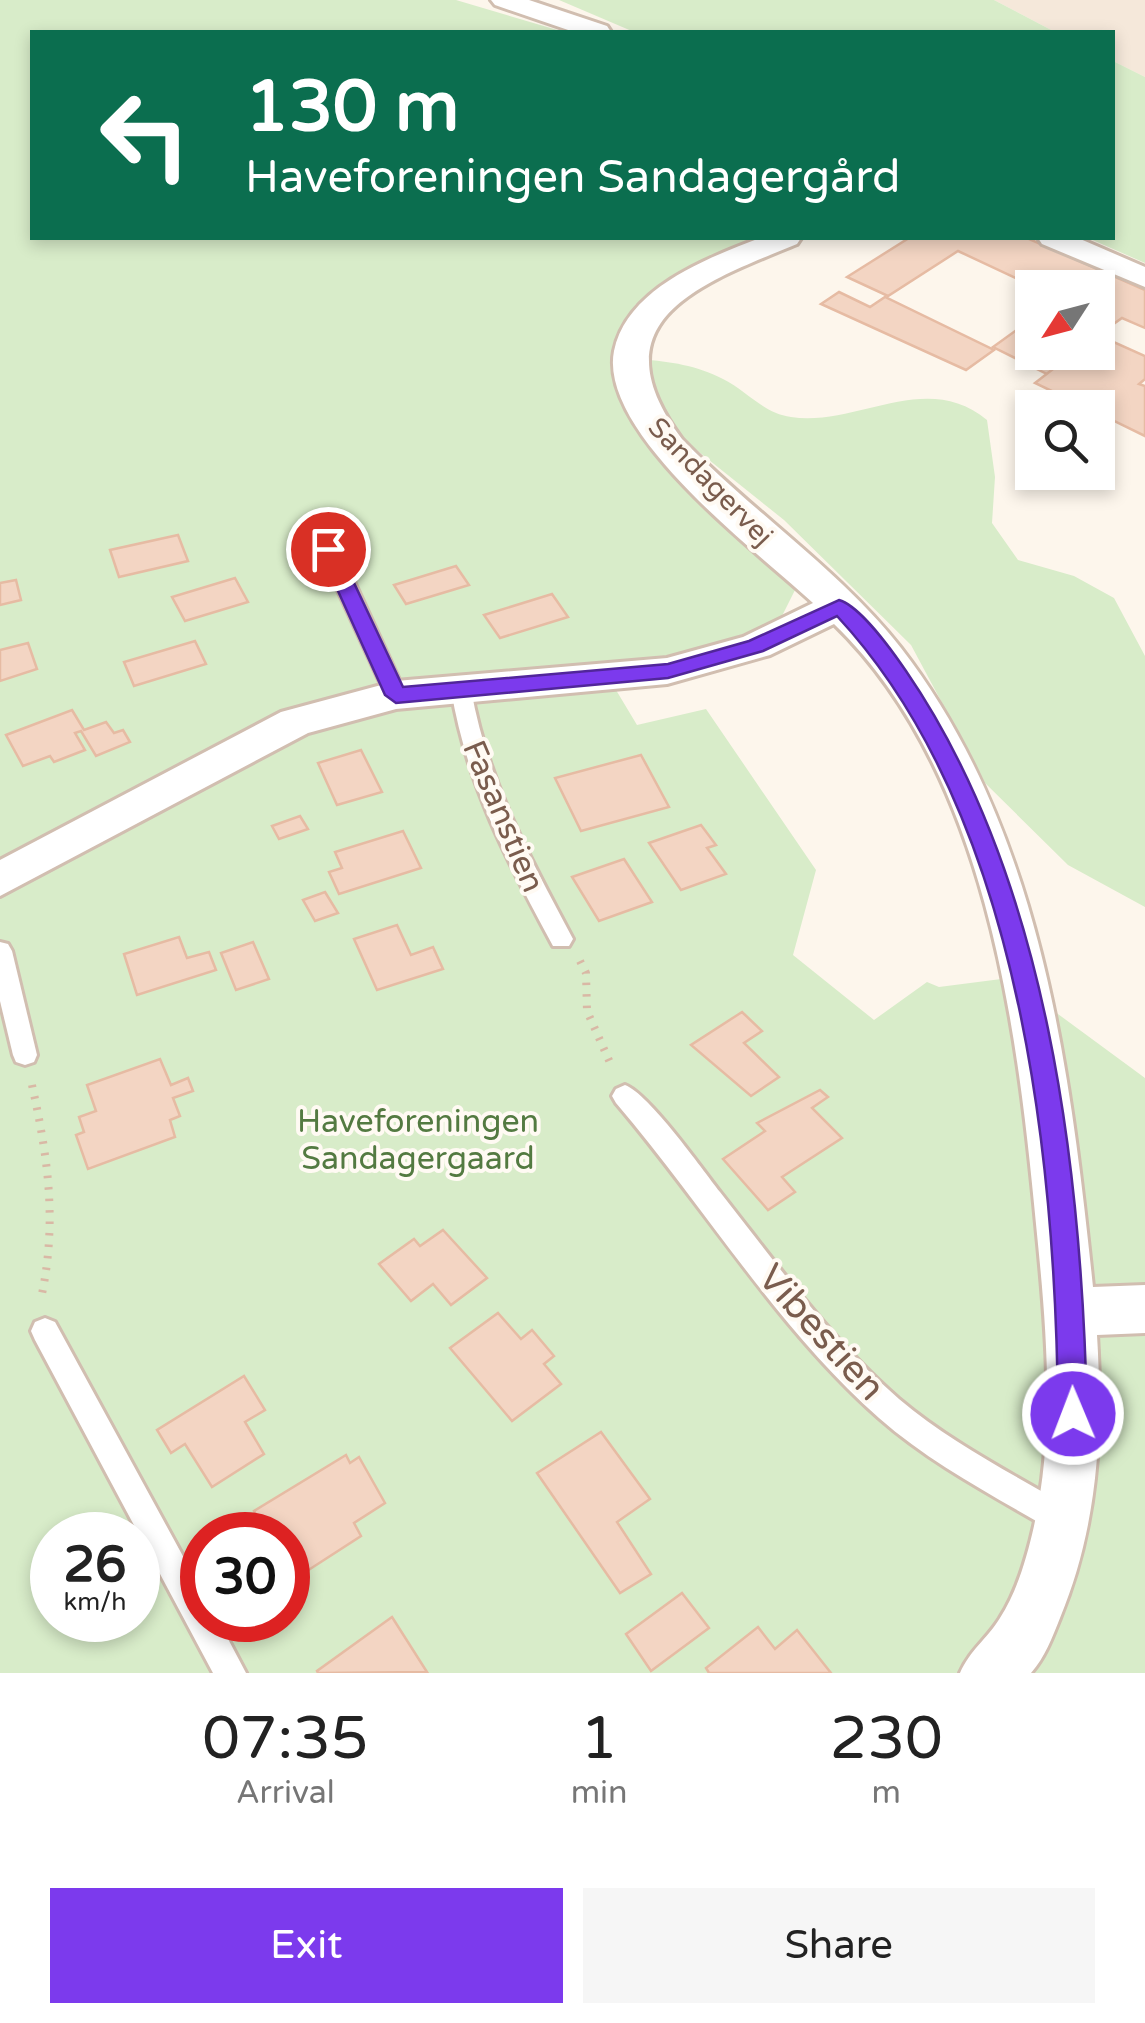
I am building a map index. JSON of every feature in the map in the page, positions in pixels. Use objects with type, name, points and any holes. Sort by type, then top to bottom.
[{"type":"street","points":[[504,0],[592,30]]},
{"type":"street","name":"Sandagervej","points":[[782,240],[704,275],[662,303],[636,335],[630,377],[637,401],[657,433],[839,606],[883,653],[924,713],[974,812],[1016,950],[1049,1109],[1071,1312],[1074,1448],[1064,1521],[1022,1637],[990,1673]]},
{"type":"street","points":[[1058,240],[1145,278]]},
{"type":"street","points":[[0,880],[84,839],[266,736],[327,712],[396,695],[668,671],[756,646],[839,606]]},
{"type":"street","points":[[1071,1312],[1145,1310]]},
{"type":"lane","points":[[328,549],[396,695]]},
{"type":"lane","name":"Fasanstien","points":[[461,689],[466,730],[521,865],[561,939]]},
{"type":"lane","points":[[0,951],[25,1055]]},
{"type":"lane","name":"Vibestien","points":[[625,1096],[687,1166],[710,1204],[871,1392],[934,1442],[1064,1521]]},
{"type":"lane","points":[[46,1331],[230,1673]]},
{"type":"path","points":[[561,939],[586,973],[587,1011],[625,1096]]},
{"type":"path","points":[[25,1055],[56,1188],[52,1248],[40,1306],[46,1331]]},
{"type":"shaded area","points":[[994,0],[1145,0],[1145,77],[1115,62],[1115,30],[1051,30]]},
{"type":"green space","name":"Haveforeningen Sandagergaard","points":[[0,0],[456,0],[557,30],[30,30],[30,240],[752,240],[635,305],[613,371],[626,414],[797,586],[780,620],[695,652],[601,665],[637,725],[706,709],[816,870],[793,955],[874,1020],[927,982],[939,987],[1009,978],[1145,1078],[1145,1673],[0,1673]]},
{"type":"green space","points":[[559,0],[994,0],[1051,30],[629,30]]},
{"type":"green space","points":[[1115,62],[1145,77],[1145,263],[1093,240],[1115,240]]},
{"type":"green space","points":[[641,359],[703,370],[772,411],[791,417],[841,415],[891,403],[940,399],[964,406],[987,420],[995,477],[992,523],[1018,560],[1074,576],[1114,598],[1145,656],[1145,907],[1068,865],[985,783],[911,645],[784,520],[684,440],[643,385]]},
{"type":"building","points":[[906,240],[1032,240],[1100,270],[1015,270],[1015,278],[958,251],[888,296],[847,277]]},
{"type":"building","points":[[1115,277],[1145,290],[1145,328],[1122,318],[1115,323]]},
{"type":"building","points":[[839,292],[870,307],[885,297],[994,350],[966,370],[821,304]]},
{"type":"building","points":[[1015,331],[1015,358],[993,347]]},
{"type":"building","points":[[1115,343],[1145,356],[1145,379],[1139,384],[1145,386],[1145,436],[1115,421],[1115,390],[1050,390],[1035,383],[1052,370],[1115,370]]},
{"type":"building","points":[[178,535],[188,561],[119,577],[110,550]]},
{"type":"building","points":[[456,566],[469,585],[406,604],[394,585]]},
{"type":"building","points":[[235,578],[248,602],[185,621],[172,597]]},
{"type":"building","points":[[16,580],[21,600],[0,605],[0,583]]},
{"type":"building","points":[[552,594],[568,617],[500,638],[484,615]]},
{"type":"building","points":[[195,641],[206,664],[134,686],[124,662]]},
{"type":"building","points":[[28,643],[37,669],[0,681],[0,650]]},
{"type":"building","points":[[72,710],[84,730],[106,722],[114,733],[123,730],[130,742],[96,756],[81,731],[75,733],[85,750],[54,762],[50,756],[23,766],[6,735]]},
{"type":"building","points":[[361,750],[382,792],[337,805],[318,763]]},
{"type":"building","points":[[641,755],[669,807],[581,831],[555,778]]},
{"type":"building","points":[[300,816],[308,829],[279,839],[272,826]]},
{"type":"building","points":[[701,825],[716,845],[707,848],[726,874],[681,890],[649,843]]},
{"type":"building","points":[[403,831],[421,868],[339,894],[329,872],[342,868],[335,852]]},
{"type":"building","points":[[624,859],[652,902],[599,921],[572,877]]},
{"type":"building","points":[[325,892],[338,913],[315,921],[303,900]]},
{"type":"building","points":[[397,925],[411,955],[433,947],[443,969],[377,990],[354,939]]},
{"type":"building","points":[[179,937],[187,958],[209,952],[216,970],[137,995],[124,954]]},
{"type":"building","points":[[253,942],[269,979],[236,990],[221,953]]},
{"type":"building","points":[[742,1012],[762,1031],[744,1043],[779,1077],[751,1096],[691,1045]]},
{"type":"building","points":[[160,1059],[171,1085],[188,1078],[193,1091],[173,1098],[180,1116],[170,1120],[175,1137],[88,1169],[76,1135],[84,1132],[79,1117],[96,1111],[87,1085]]},
{"type":"building","points":[[820,1090],[828,1097],[812,1108],[842,1138],[782,1177],[795,1192],[768,1210],[723,1159],[765,1131],[757,1123]]},
{"type":"building","points":[[443,1230],[487,1278],[451,1305],[433,1284],[411,1301],[379,1264],[414,1239],[420,1246]]},
{"type":"building","points":[[498,1313],[521,1339],[532,1330],[554,1356],[544,1364],[561,1384],[512,1421],[450,1348]]},
{"type":"building","points":[[244,1376],[265,1410],[245,1422],[264,1454],[212,1487],[185,1444],[171,1453],[157,1430]]},
{"type":"building","points":[[601,1432],[650,1499],[617,1522],[651,1574],[620,1593],[537,1473]]},
{"type":"building","points":[[346,1455],[350,1463],[359,1457],[385,1503],[354,1523],[361,1536],[310,1569],[310,1512],[254,1511]]},
{"type":"building","points":[[682,1593],[709,1628],[651,1671],[626,1634]]},
{"type":"building","points":[[392,1617],[427,1672],[318,1673],[317,1671]]},
{"type":"building","points":[[758,1627],[775,1649],[797,1630],[831,1673],[709,1673],[706,1668]]},
{"type":"route","points":[[328,549],[396,695],[668,671],[756,646],[839,606],[883,653],[924,713],[974,812],[1016,950],[1049,1109],[1071,1312],[1073,1414]]}]
